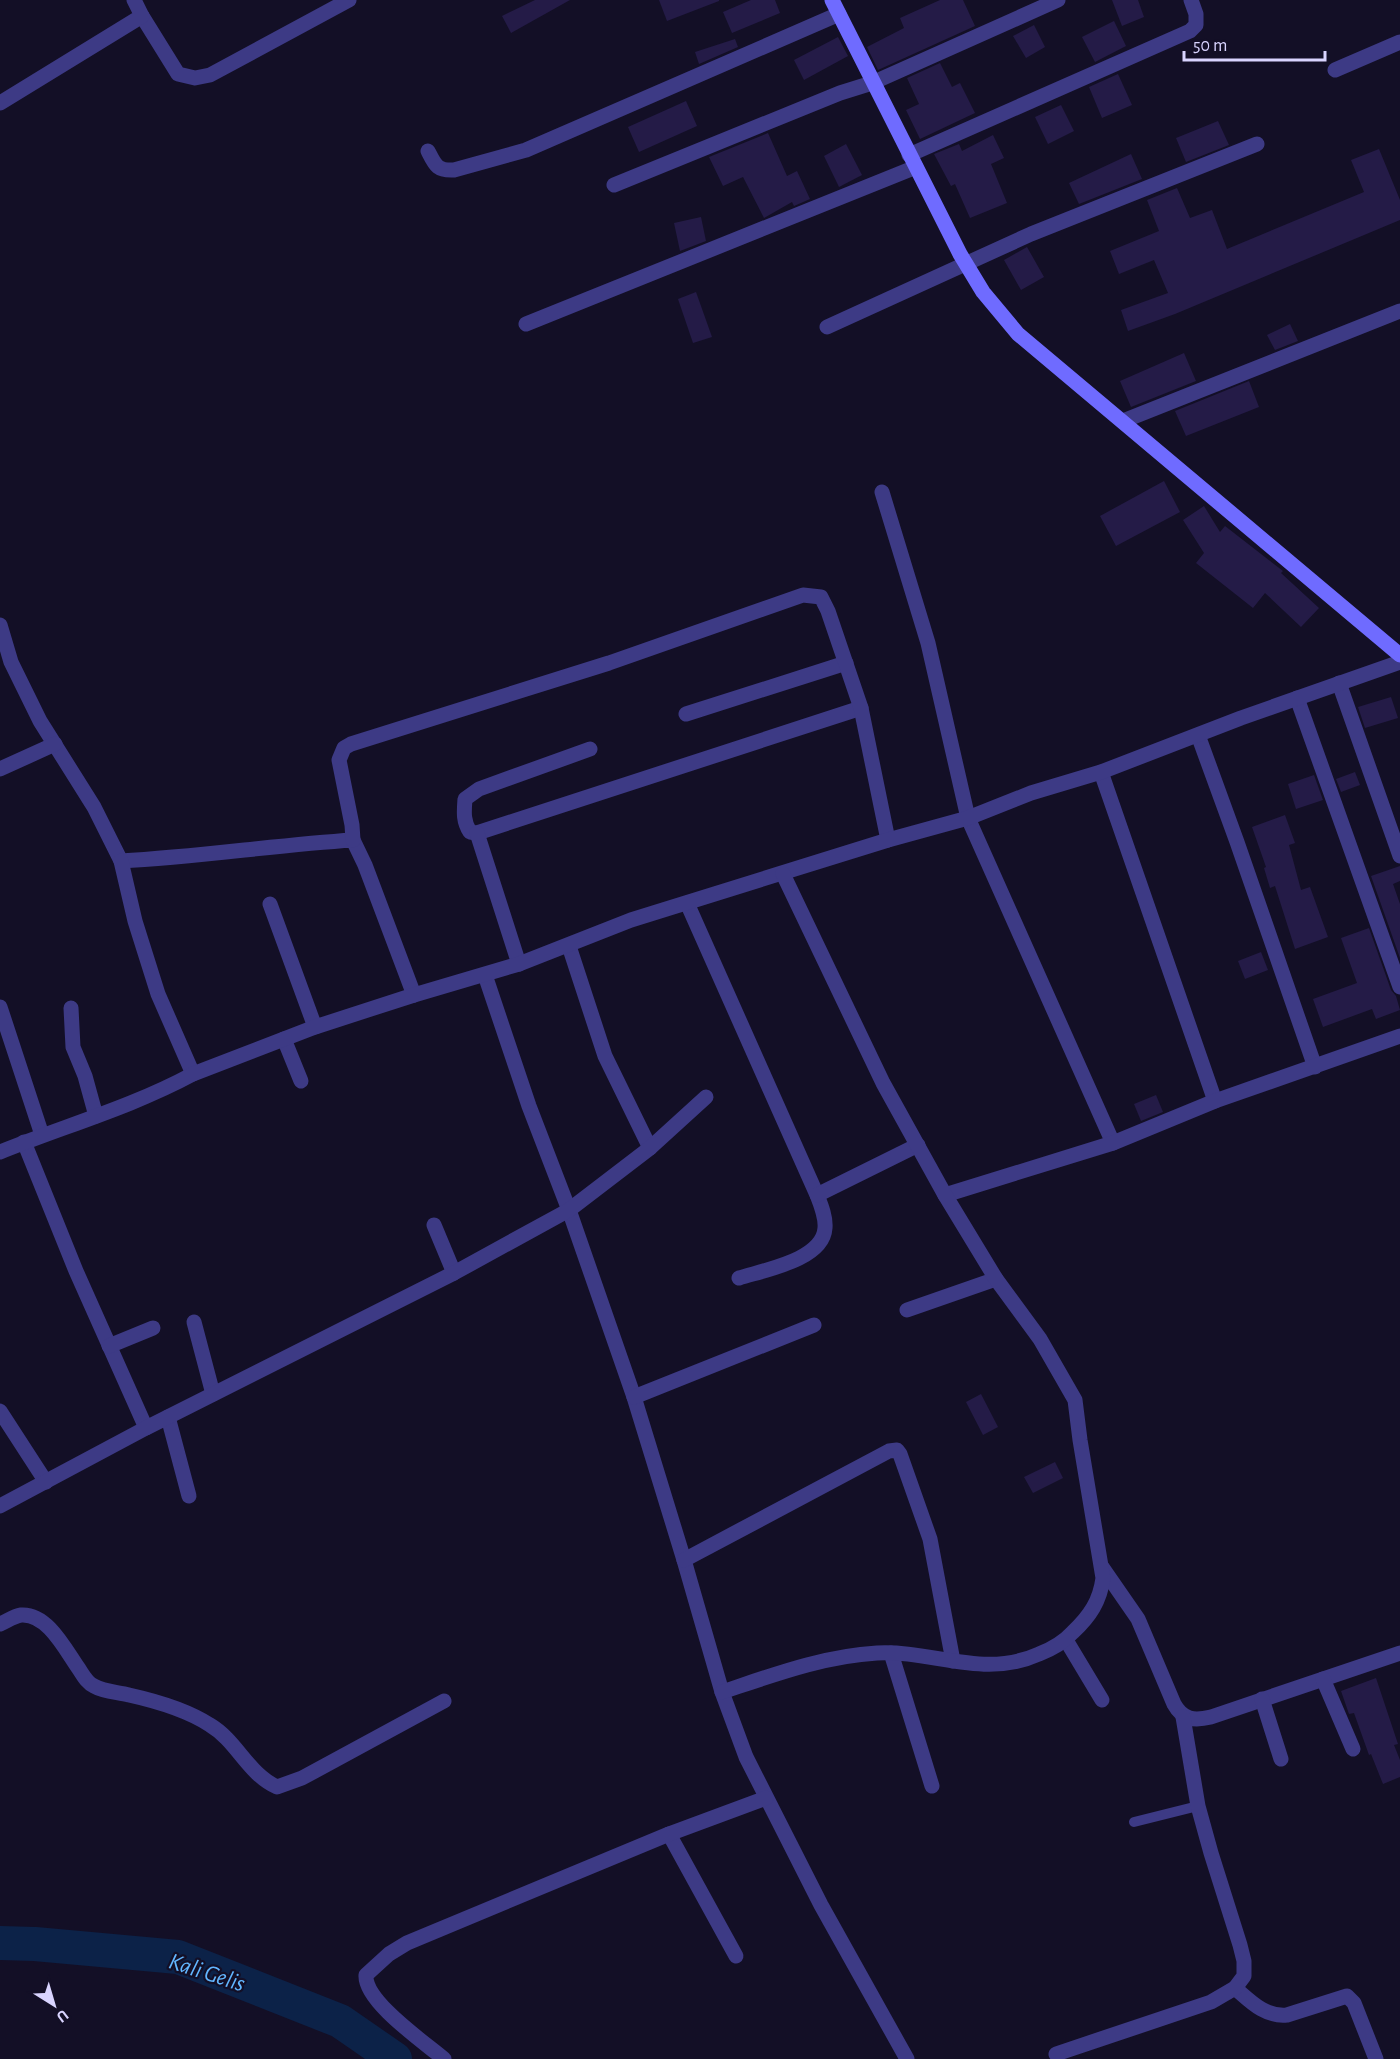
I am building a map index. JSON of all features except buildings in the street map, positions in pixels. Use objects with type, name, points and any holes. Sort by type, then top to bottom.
[{"type":"street","points":[[134,0],[178,75],[195,78],[210,75],[349,0]]},
{"type":"street","points":[[614,185],[840,93],[872,83],[1058,0]]},
{"type":"street","points":[[526,324],[913,161],[1190,31],[1196,25],[1196,14],[1191,0]]},
{"type":"street","points":[[428,151],[435,165],[443,171],[526,150],[836,7],[872,83],[965,264],[983,292],[1018,334],[1400,655]]},
{"type":"street","points":[[0,103],[142,16]]},
{"type":"street","points":[[1335,70],[1400,42]]},
{"type":"street","points":[[827,327],[1031,234],[1257,144]]},
{"type":"street","points":[[1123,421],[1400,311]]},
{"type":"street","points":[[882,492],[928,644],[968,818],[1113,1143]]},
{"type":"street","points":[[414,994],[365,865],[353,840],[339,760],[344,748],[609,663],[803,596],[821,597],[828,611],[861,708],[888,840]]},
{"type":"street","points":[[0,625],[11,662],[40,721],[94,807],[121,861],[135,921],[158,994],[193,1074]]},
{"type":"street","points":[[0,1152],[96,1116],[176,1084],[193,1074],[315,1027],[414,994],[519,964],[631,920],[888,840],[968,818],[1031,793],[1101,772],[1400,662]]},
{"type":"street","points":[[686,714],[846,663]]},
{"type":"street","points":[[1339,683],[1400,856]]},
{"type":"street","points":[[1297,698],[1400,987]]},
{"type":"street","points":[[590,749],[479,789],[465,799],[464,813],[470,832],[477,833],[861,708]]},
{"type":"street","points":[[1198,735],[1315,1067]]},
{"type":"street","points":[[0,769],[55,744]]},
{"type":"street","points":[[1101,772],[1215,1101]]},
{"type":"street","points":[[477,833],[519,964]]},
{"type":"street","points":[[121,861],[181,858],[285,844],[353,840]]},
{"type":"street","points":[[722,1692],[821,1661],[852,1656],[891,1653],[1000,1666],[1031,1658],[1066,1640],[1094,1608],[1101,1591],[1101,1567],[1075,1400],[1040,1339],[996,1279],[945,1195],[883,1083],[783,874]]},
{"type":"street","points":[[687,903],[817,1196],[826,1230],[815,1249],[784,1265],[740,1278]]},
{"type":"street","points":[[270,904],[315,1027]]},
{"type":"street","points":[[569,946],[605,1056],[650,1148]]},
{"type":"street","points":[[486,975],[529,1106],[569,1210],[634,1397],[722,1692],[746,1756],[821,1905],[907,2059]]},
{"type":"street","points":[[0,1007],[42,1135]]},
{"type":"street","points":[[71,1008],[73,1047],[85,1076],[96,1116]]},
{"type":"street","points":[[945,1195],[1113,1143],[1215,1101],[1400,1036]]},
{"type":"street","points":[[284,1039],[301,1081]]},
{"type":"street","points":[[0,1506],[146,1428],[454,1273],[569,1210],[650,1148],[706,1097]]},
{"type":"street","points":[[24,1142],[109,1346],[146,1428]]},
{"type":"street","points":[[817,1196],[918,1145]]},
{"type":"street","points":[[434,1225],[454,1273]]},
{"type":"street","points":[[908,1310],[996,1279]]},
{"type":"street","points":[[194,1322],[213,1394]]},
{"type":"street","points":[[634,1397],[814,1325]]},
{"type":"street","points":[[109,1346],[153,1329]]},
{"type":"street","points":[[0,1411],[46,1482]]},
{"type":"street","points":[[168,1417],[189,1496]]},
{"type":"street","points":[[684,1560],[889,1451],[897,1450],[920,1505],[930,1539],[953,1661]]},
{"type":"street","points":[[1056,2054],[1200,2007],[1235,1988],[1244,1976],[1244,1961],[1198,1806],[1183,1717],[1174,1704],[1138,1619],[1101,1567]]},
{"type":"street","points":[[0,1624],[20,1615],[37,1619],[48,1627],[62,1643],[93,1686],[151,1700],[198,1718],[218,1730],[256,1773],[277,1787],[302,1778],[444,1701]]},
{"type":"street","points":[[1066,1640],[1102,1700]]},
{"type":"street","points":[[891,1653],[932,1786]]},
{"type":"street","points":[[1183,1717],[1202,1719],[1400,1653]]},
{"type":"street","points":[[1323,1679],[1353,1749]]},
{"type":"street","points":[[1262,1699],[1281,1759]]},
{"type":"street","points":[[444,2059],[373,1997],[366,1985],[369,1970],[407,1943],[669,1834],[766,1798]]},
{"type":"street","points":[[669,1834],[736,1956]]},
{"type":"street","points":[[1235,1988],[1260,2008],[1276,2016],[1287,2015],[1347,1996],[1354,2003],[1376,2059]]},
{"type":"lane","points":[[1134,1822],[1198,1806]]},
{"type":"waterway","name":"Kali Gelis","points":[[0,1943],[178,1957],[340,2021],[395,2059]]}]
